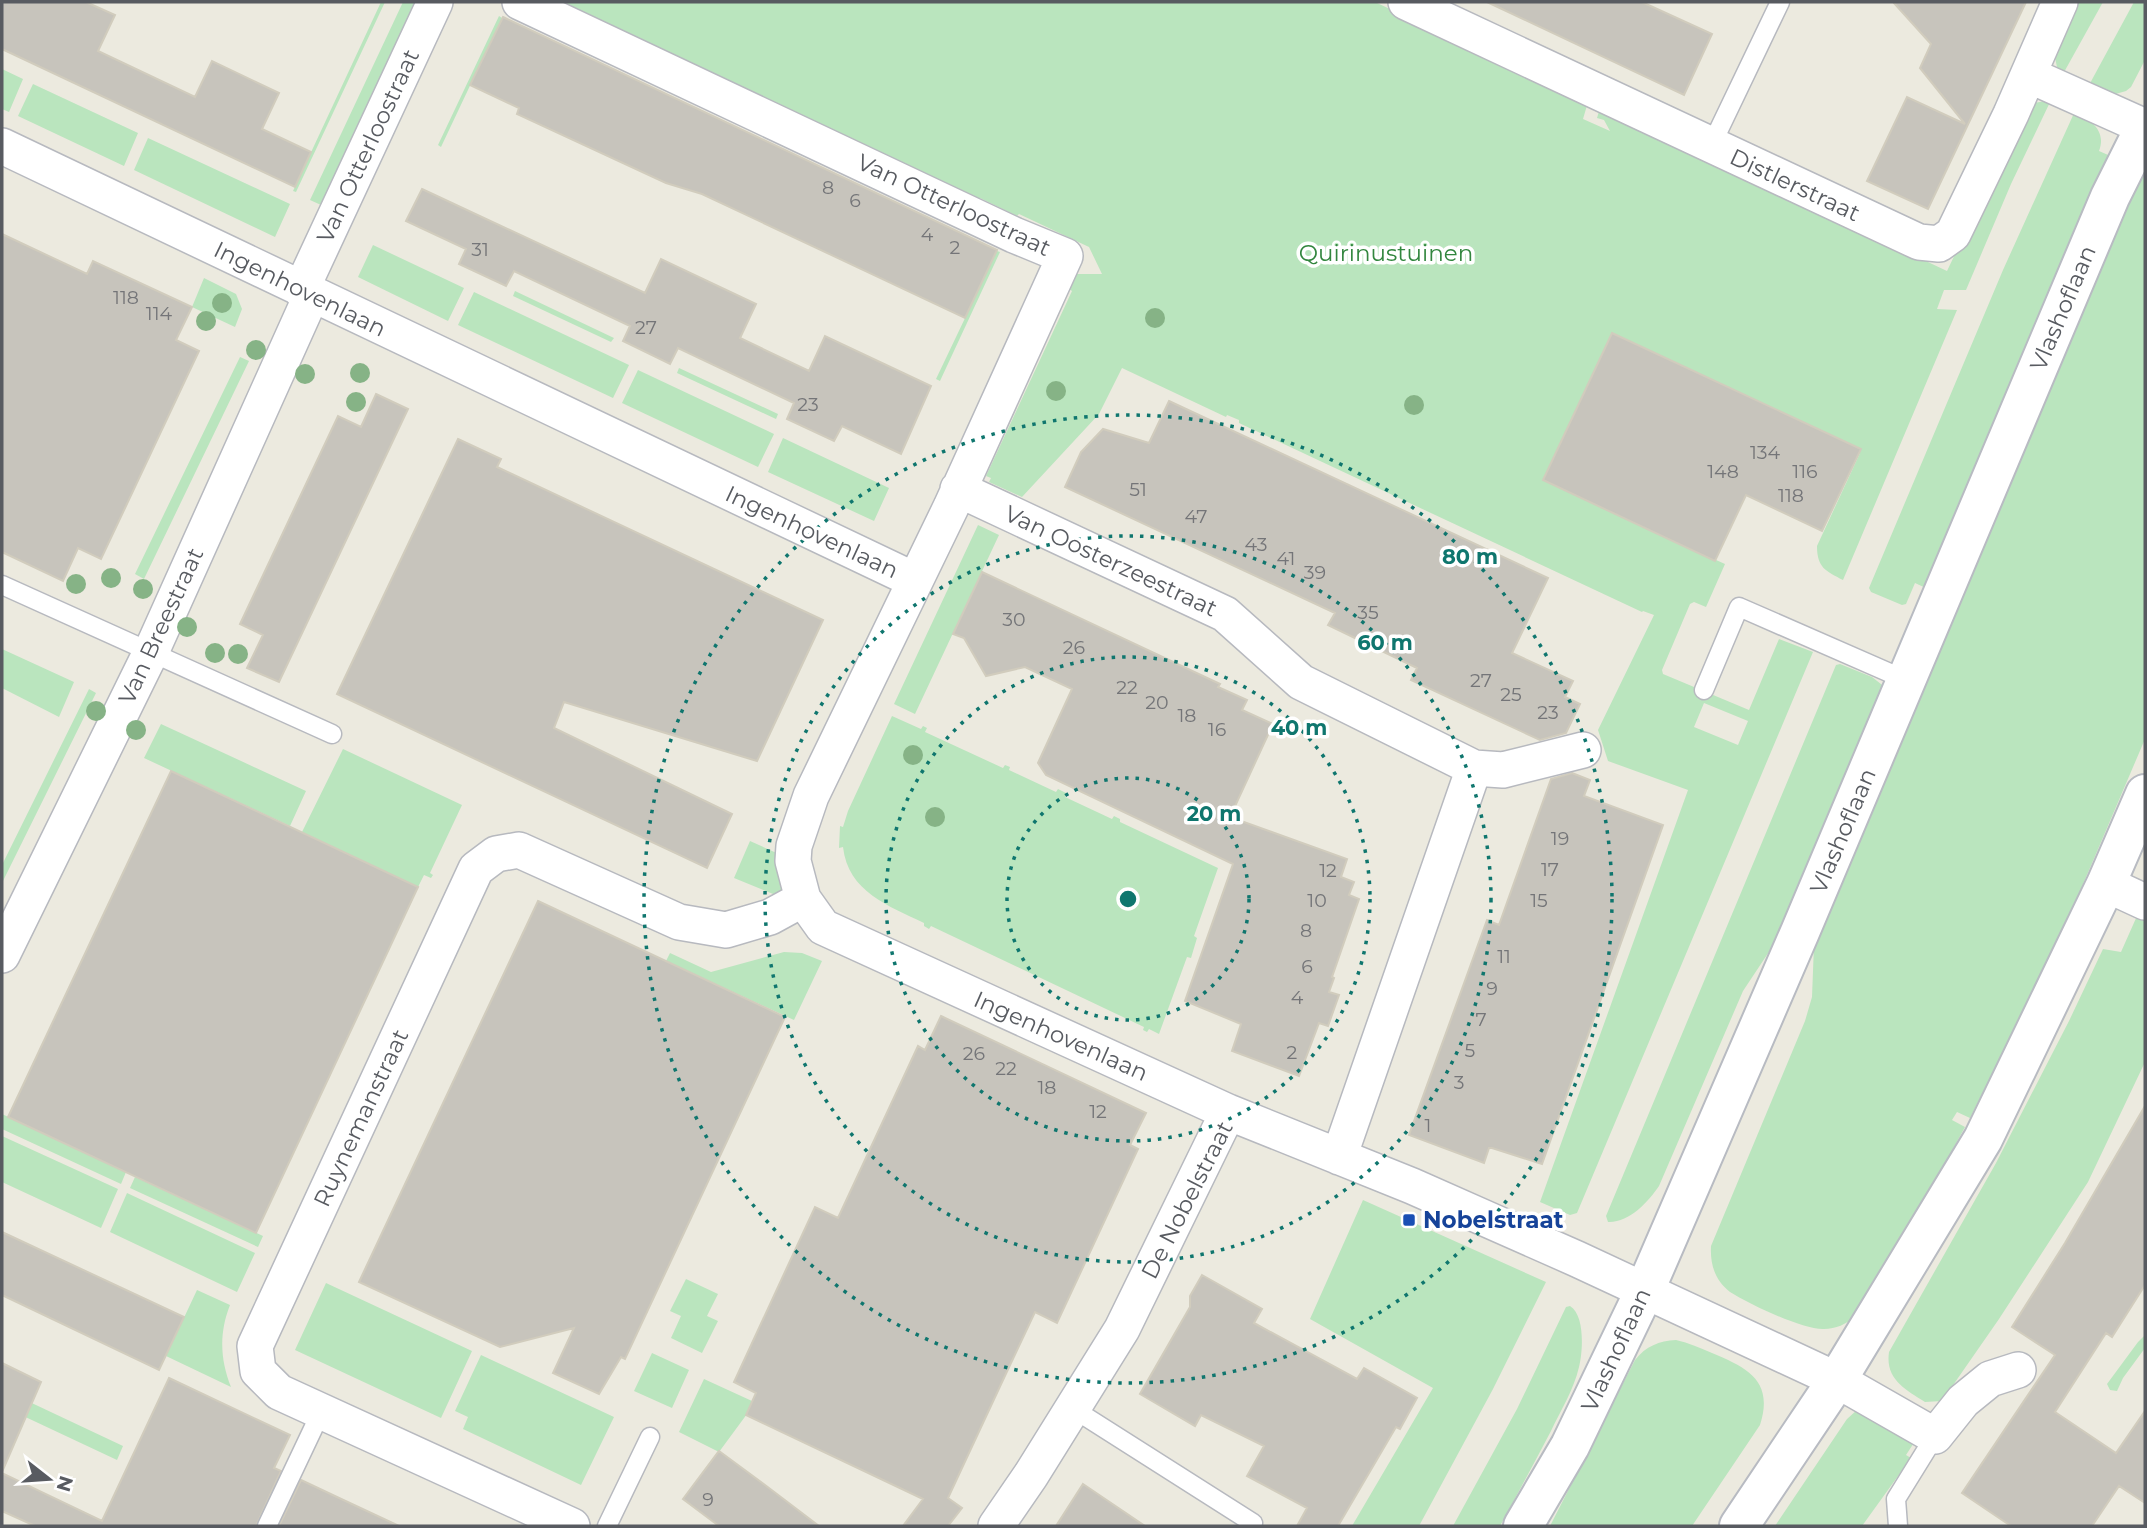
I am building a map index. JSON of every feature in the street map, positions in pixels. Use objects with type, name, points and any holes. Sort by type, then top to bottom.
[{"type":"street","name":"Van Otterloostraat","points":[[307,292],[435,2]]},
{"type":"street","name":"Van Otterloostraat","points":[[520,2],[1014,235],[1065,256],[914,580]]},
{"type":"street","name":"Distlerstraat","points":[[1406,2],[1919,242],[1939,244],[1953,234],[2029,75],[2060,2]]},
{"type":"street","points":[[2029,75],[2145,127]]},
{"type":"street","name":"Vlashoflaan","points":[[1523,1526],[1570,1446],[1644,1290],[1800,932],[2109,197],[2145,127]]},
{"type":"street","name":"Ingenhovenlaan","points":[[2,146],[914,580],[802,819],[794,846],[793,862],[803,899],[824,927],[1228,1112]]},
{"type":"street","name":"Van Breestraat","points":[[2,955],[151,652],[307,292]]},
{"type":"street","name":"Van Oosterzeestraat","points":[[958,489],[1225,614],[1301,682],[1474,768],[1503,770],[1583,750]]},
{"type":"street","points":[[1339,1157],[1474,768]]},
{"type":"street","points":[[1739,1526],[1836,1380],[1983,1139],[2106,884],[2145,794]]},
{"type":"street","name":"Ruynemanstraat","points":[[572,1526],[279,1392],[258,1371],[255,1346],[476,869],[496,854],[519,850],[679,922],[726,930],[771,917],[803,899]]},
{"type":"street","points":[[2106,884],[2145,902]]},
{"type":"street","name":"De Nobelstraat","points":[[996,1526],[1122,1329],[1228,1112],[1521,1234],[1644,1290],[1836,1380],[1935,1436]]},
{"type":"street","points":[[1935,1436],[1963,1401],[1990,1379],[2018,1370]]},
{"type":"lane","points":[[1712,146],[1780,2]]},
{"type":"lane","points":[[2,585],[332,734]]},
{"type":"lane","points":[[1704,690],[1739,607],[1906,680]]},
{"type":"lane","points":[[1072,1408],[1253,1522]]},
{"type":"lane","points":[[267,1526],[321,1412]]},
{"type":"lane","points":[[1898,1526],[1896,1499],[1935,1436]]},
{"type":"lane","points":[[607,1526],[650,1437]]},
{"type":"green space","points":[[381,2],[385,2],[296,192],[293,191]]},
{"type":"green space","points":[[403,2],[416,2],[321,205],[310,200]]},
{"type":"green space","name":"Quirinustuinen","points":[[555,2],[1375,2],[1588,102],[1583,119],[1610,131],[1604,120],[1597,118],[1600,108],[1947,271],[2023,112],[2034,103],[2051,100],[2011,184],[1966,290],[1944,290],[1937,309],[1957,310],[1843,580],[1824,568],[1817,546],[1860,453],[1859,449],[1613,333],[1543,479],[1725,564],[1706,607],[1694,602],[1690,604],[1662,670],[1663,674],[1749,710],[1779,639],[1813,652],[1577,1213],[1570,1215],[1540,1202],[1688,790],[1608,761],[1598,730],[1654,615],[1642,612],[1239,423],[1239,420],[1227,415],[1226,417],[1122,368],[1099,414],[1022,497],[989,482],[991,478],[986,476],[1072,291],[1068,288],[1075,274],[1102,274],[1089,247],[1019,214],[1017,216],[980,198],[978,200]],"holes":[[[1704,703],[1748,721],[1738,745],[1694,727]]]},
{"type":"green space","points":[[2074,2],[2103,2],[2063,74],[2057,67],[2054,53]]},
{"type":"green space","points":[[2134,2],[2145,2],[2145,60],[2131,87],[2112,95],[2088,87]]},
{"type":"green space","points":[[499,16],[502,18],[441,147],[438,145]]},
{"type":"green space","points":[[2,69],[23,79],[9,112],[2,109]]},
{"type":"green space","points":[[33,84],[138,133],[124,166],[18,116]]},
{"type":"green space","points":[[2075,111],[2099,131],[2099,151],[2115,158],[1930,590],[1915,583],[1906,604],[1902,605],[1871,592],[1869,588],[2003,270]]},
{"type":"green space","points":[[148,138],[290,204],[275,237],[134,170]]},
{"type":"green space","points":[[2145,158],[2145,739],[2075,903],[1970,1118],[1957,1112],[1952,1120],[1965,1127],[1916,1216],[1855,1317],[1833,1328],[1803,1325],[1730,1292],[1714,1272],[1711,1246],[1805,1021],[1812,997],[1814,945],[1819,923],[2100,254]]},
{"type":"green space","points":[[373,245],[464,288],[448,321],[358,277]]},
{"type":"green space","points":[[997,251],[1000,252],[940,381],[936,379]]},
{"type":"green space","points":[[204,278],[236,294],[242,309],[235,327],[192,307]]},
{"type":"green space","points":[[515,291],[614,338],[611,342],[513,296]]},
{"type":"green space","points":[[474,292],[629,365],[613,398],[458,325]]},
{"type":"green space","points":[[240,357],[249,361],[144,579],[135,574]]},
{"type":"green space","points":[[679,368],[778,414],[776,419],[677,373]]},
{"type":"green space","points":[[638,370],[774,434],[758,467],[622,403]]},
{"type":"green space","points":[[783,438],[889,488],[874,521],[768,472]]},
{"type":"green space","points":[[978,525],[999,535],[915,714],[894,704]]},
{"type":"green space","points":[[2,649],[74,682],[59,717],[2,688]]},
{"type":"green space","points":[[1840,664],[1872,677],[1886,688],[1804,899],[1743,991],[1659,1186],[1644,1205],[1630,1215],[1608,1222],[1606,1216],[1836,665]]},
{"type":"green space","points":[[89,689],[96,693],[2,883],[2,865]]},
{"type":"green space","points":[[892,716],[921,729],[923,726],[927,728],[925,732],[1003,768],[1005,765],[1010,767],[1009,770],[1056,792],[1058,789],[1066,793],[1065,797],[1112,819],[1114,816],[1120,819],[1120,822],[1218,868],[1194,936],[1197,938],[1191,958],[1187,957],[1159,1034],[1149,1029],[1147,1032],[1143,1030],[1144,1027],[931,926],[929,929],[924,923],[884,903],[862,886],[846,862],[843,847],[839,848],[840,826],[843,827]]},
{"type":"green space","points":[[161,724],[306,791],[290,826],[144,758]]},
{"type":"green space","points":[[343,749],[462,805],[430,873],[433,875],[431,878],[424,875],[418,887],[302,832]]},
{"type":"green space","points":[[750,841],[781,855],[783,898],[734,878]]},
{"type":"green space","points":[[2141,907],[2145,909],[2145,1062],[2088,1182],[1942,1401],[1925,1402],[1904,1388],[1893,1376],[1889,1352],[1996,1163],[2103,949],[2121,952]]},
{"type":"green space","points":[[784,952],[802,953],[822,961],[794,1020],[666,961],[670,953],[711,972]]},
{"type":"green space","points":[[2,1114],[126,1172],[121,1184],[2,1129]]},
{"type":"green space","points":[[2,1136],[118,1189],[101,1228],[2,1182]]},
{"type":"green space","points":[[135,1177],[263,1236],[258,1247],[130,1188]]},
{"type":"green space","points":[[127,1193],[255,1253],[237,1292],[110,1232]]},
{"type":"green space","points":[[1363,1200],[1546,1282],[1493,1389],[1419,1526],[1352,1526],[1433,1388],[1310,1319]]},
{"type":"green space","points":[[686,1279],[718,1294],[707,1316],[718,1321],[702,1353],[671,1338],[681,1316],[670,1311]]},
{"type":"green space","points":[[326,1283],[472,1351],[441,1418],[295,1350]]},
{"type":"green space","points":[[197,1290],[230,1305],[222,1346],[231,1387],[166,1356]]},
{"type":"green space","points":[[1570,1306],[1580,1325],[1580,1360],[1571,1391],[1545,1443],[1500,1526],[1453,1526],[1517,1409],[1566,1307]]},
{"type":"green space","points":[[2145,1335],[2145,1348],[2117,1391],[2110,1390],[2107,1384]]},
{"type":"green space","points":[[1676,1340],[1737,1364],[1755,1378],[1763,1397],[1760,1425],[1692,1526],[1550,1526],[1635,1360],[1653,1345]]},
{"type":"green space","points":[[652,1353],[689,1370],[672,1408],[634,1391]]},
{"type":"green space","points":[[481,1355],[614,1417],[581,1485],[463,1429],[468,1417],[455,1411]]},
{"type":"green space","points":[[704,1379],[752,1401],[747,1414],[719,1452],[679,1432]]},
{"type":"green space","points":[[2,1389],[123,1446],[117,1460],[2,1406]]},
{"type":"green space","points":[[1857,1410],[1919,1435],[1906,1455],[1911,1458],[1862,1526],[1775,1526],[1847,1419]]},
{"type":"building","points":[[2,2],[86,2],[115,15],[98,51],[195,97],[212,61],[279,93],[262,129],[311,152],[295,187],[2,49]]},
{"type":"building","points":[[1487,2],[1642,2],[1712,34],[1684,95]]},
{"type":"building","points":[[1893,2],[2026,2],[1928,209],[1867,181],[1907,97],[1965,124],[1920,68],[1931,44]]},
{"type":"building","points":[[503,17],[997,250],[965,318],[702,194],[666,183],[517,114],[519,108],[470,85]]},
{"type":"building","points":[[422,189],[645,293],[661,259],[756,304],[740,338],[809,371],[825,336],[931,386],[901,454],[842,426],[834,441],[787,419],[794,403],[678,348],[670,364],[623,341],[630,326],[514,271],[506,286],[459,264],[466,249],[406,221]]},
{"type":"building","points":[[2,234],[87,274],[93,261],[192,307],[176,340],[199,351],[101,559],[78,548],[63,581],[2,552]]},
{"type":"building","points":[[1612,333],[1861,449],[1822,531],[1746,495],[1715,561],[1543,480]]},
{"type":"building","points":[[376,394],[408,409],[279,682],[247,668],[263,635],[240,624],[338,416],[361,427]]},
{"type":"building","points":[[1169,401],[1548,578],[1512,653],[1573,681],[1565,697],[1580,704],[1566,733],[1540,740],[1411,680],[1417,668],[1328,625],[1335,613],[1065,487],[1081,452],[1103,429],[1149,443]]},
{"type":"building","points":[[458,439],[501,459],[497,467],[823,620],[757,761],[564,702],[554,728],[732,814],[707,868],[337,694]]},
{"type":"building","points":[[982,572],[1220,684],[1218,687],[1247,700],[1242,710],[1273,724],[1230,817],[1347,859],[1341,877],[1354,882],[1349,895],[1359,899],[1332,977],[1334,978],[1329,992],[1339,995],[1328,1026],[1319,1023],[1299,1076],[1232,1051],[1241,1024],[1185,1001],[1233,864],[1046,775],[1038,763],[1072,689],[1025,667],[986,676],[964,638],[953,634]]},
{"type":"building","points":[[171,771],[418,887],[256,1233],[8,1117]]},
{"type":"building","points":[[1572,773],[1590,780],[1584,796],[1663,825],[1542,1164],[1492,1148],[1489,1148],[1484,1163],[1409,1135],[1487,920],[1499,925],[1551,779]]},
{"type":"building","points":[[538,901],[785,1017],[625,1359],[621,1357],[599,1394],[553,1373],[574,1328],[500,1347],[359,1282]]},
{"type":"building","points":[[941,1016],[1146,1113],[1130,1145],[1138,1149],[1057,1323],[1035,1312],[948,1498],[962,1508],[948,1526],[903,1526],[923,1499],[746,1415],[756,1393],[734,1382],[815,1207],[838,1218],[918,1046],[925,1050]]},
{"type":"building","points":[[2145,1106],[2145,1285],[2112,1337],[2106,1333],[2055,1412],[2116,1453],[2145,1411],[2145,1503],[2119,1486],[2092,1526],[2011,1526],[1962,1493],[2055,1355],[2012,1327]]},
{"type":"building","points":[[2,1232],[184,1317],[159,1370],[2,1295]]},
{"type":"building","points":[[1202,1275],[1262,1309],[1254,1323],[1357,1379],[1364,1368],[1417,1398],[1400,1429],[1396,1427],[1338,1526],[1297,1526],[1307,1508],[1247,1476],[1264,1446],[1201,1415],[1195,1426],[1140,1394],[1190,1307],[1190,1296]]},
{"type":"building","points":[[2,1363],[41,1382],[2,1472]]},
{"type":"building","points":[[169,1378],[290,1435],[274,1468],[281,1471],[256,1526],[35,1526],[2,1511],[2,1473],[102,1521]]},
{"type":"building","points":[[719,1451],[819,1526],[719,1526],[683,1499]]},
{"type":"building","points":[[301,1480],[337,1497],[399,1526],[279,1526]]},
{"type":"building","points":[[1083,1484],[1145,1526],[1056,1526]]},
{"type":"place","name":"Nobelstraat","points":[[1409,1220]]}]
